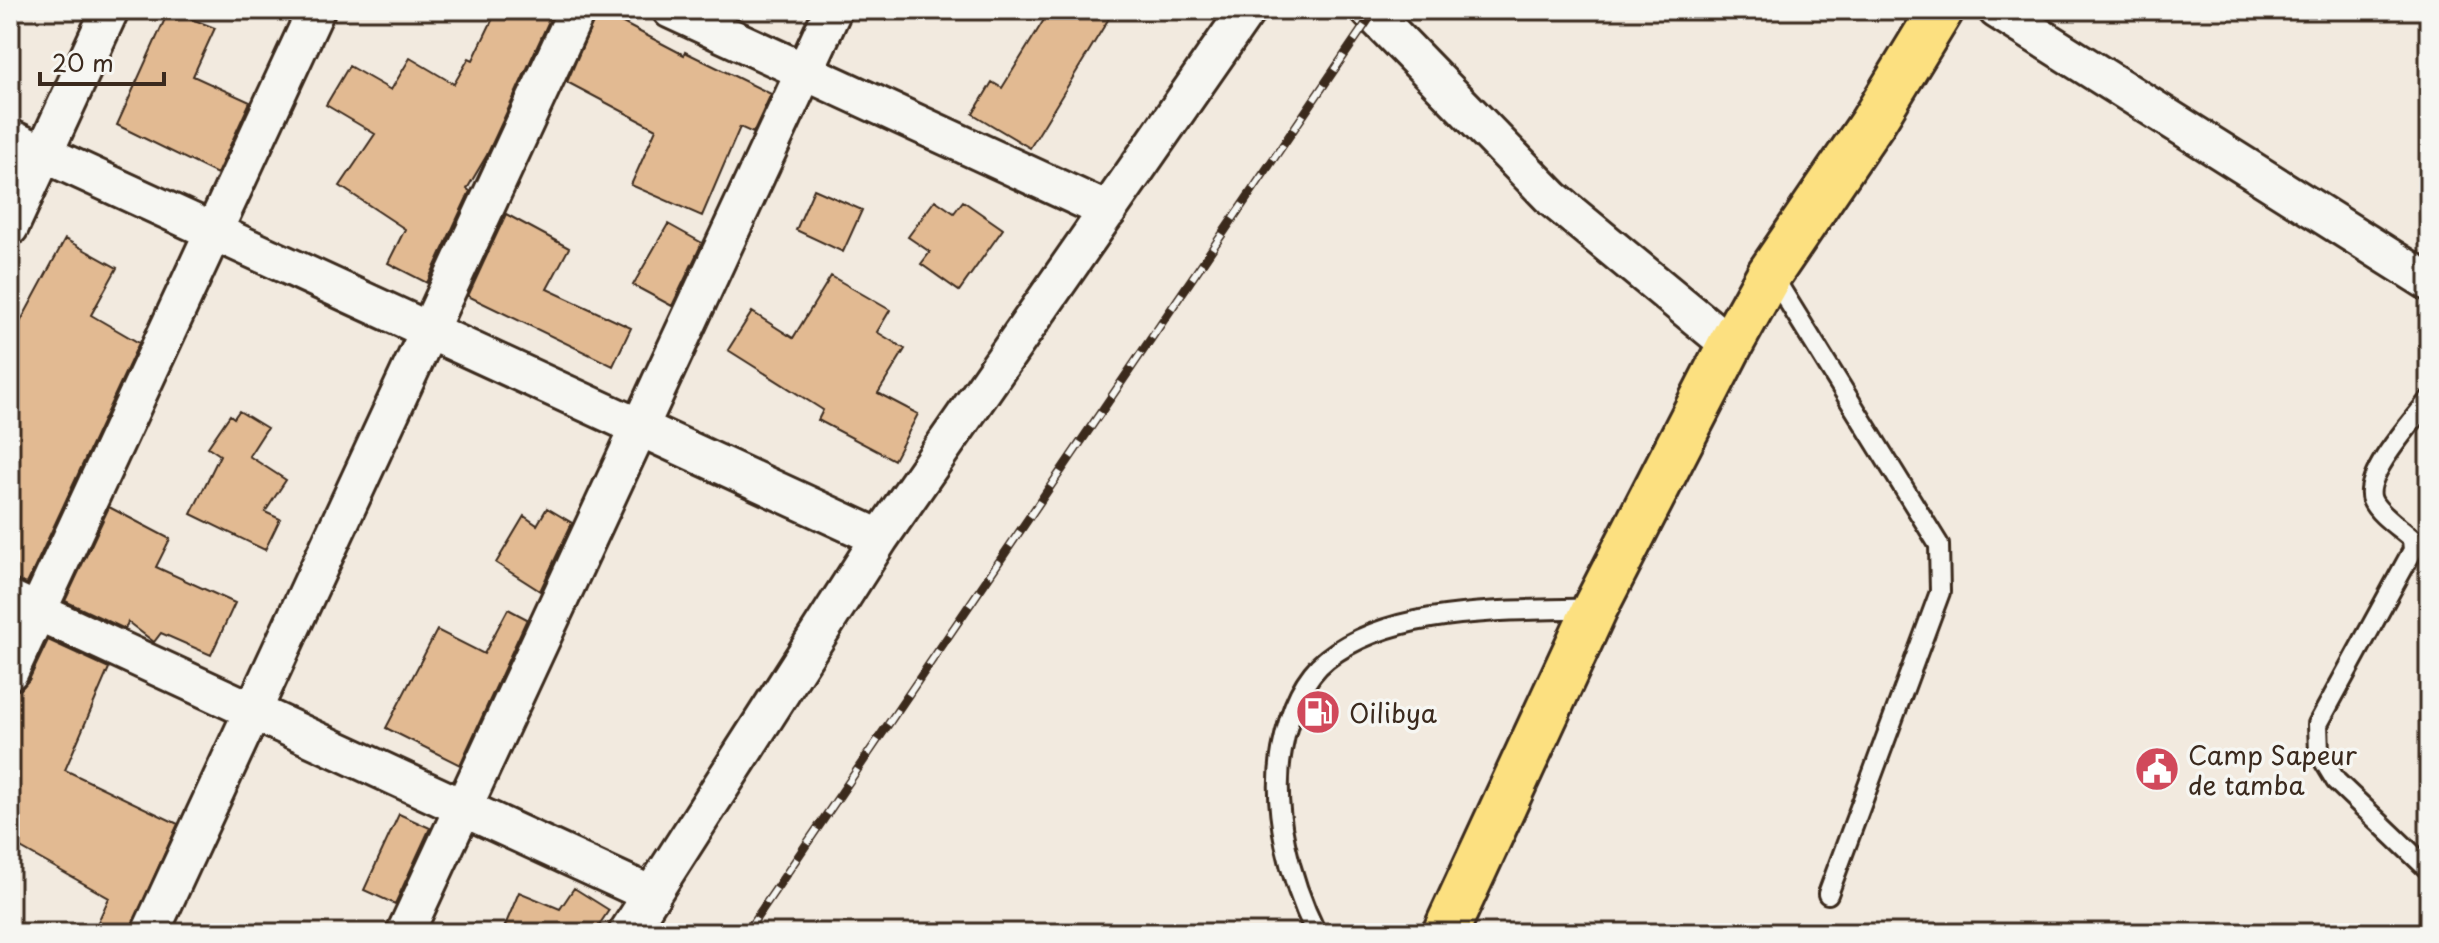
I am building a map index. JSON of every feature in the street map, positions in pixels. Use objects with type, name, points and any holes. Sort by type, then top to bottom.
[{"type":"highway","points":[[1445,933],[1595,608],[1730,345],[1770,273],[1872,123],[1941,10]]},
{"type":"street","points":[[10,227],[110,10]]},
{"type":"street","points":[[10,671],[24,605],[213,232],[316,10]]},
{"type":"street","points":[[150,933],[577,10]]},
{"type":"street","points":[[671,10],[1108,211]]},
{"type":"street","points":[[405,933],[833,10]]},
{"type":"street","points":[[627,933],[880,538],[1247,10]]},
{"type":"street","points":[[1369,10],[1553,199],[1730,345]]},
{"type":"street","points":[[1997,10],[2429,282]]},
{"type":"street","points":[[10,138],[880,538]]},
{"type":"street","points":[[24,605],[652,895]]},
{"type":"lane","points":[[1770,273],[1939,545],[1940,592],[1828,894]]},
{"type":"lane","points":[[2429,400],[2382,462],[2370,492],[2373,503],[2412,539],[2413,550],[2318,724],[2319,753],[2336,781],[2429,870]]},
{"type":"lane","points":[[1316,933],[1307,914],[1283,832],[1278,774],[1285,731],[1297,698],[1326,660],[1366,637],[1424,619],[1595,608]]},
{"type":"building","points":[[169,10],[215,28],[193,76],[250,102],[217,174],[117,125]]},
{"type":"building","points":[[497,10],[554,10],[487,155],[467,189],[470,191],[427,283],[388,263],[405,229],[340,186],[375,134],[326,105],[349,66],[391,90],[410,58],[454,84],[469,58],[473,60]]},
{"type":"building","points":[[598,10],[684,55],[685,52],[771,94],[753,133],[740,127],[702,216],[631,185],[656,129],[567,82]]},
{"type":"building","points":[[1050,10],[1114,10],[1030,148],[973,114],[992,82],[1002,88]]},
{"type":"building","points":[[814,189],[862,210],[843,252],[796,230]]},
{"type":"building","points":[[935,200],[954,213],[963,201],[1003,229],[959,291],[921,264],[930,252],[908,237]]},
{"type":"building","points":[[506,214],[569,248],[547,289],[631,328],[613,366],[468,296]]},
{"type":"building","points":[[668,224],[702,243],[672,306],[633,285]]},
{"type":"building","points":[[65,239],[117,268],[91,315],[139,343],[27,584],[10,578],[10,341]]},
{"type":"building","points":[[831,276],[890,310],[877,332],[905,349],[878,393],[918,414],[894,460],[818,420],[823,410],[728,350],[752,312],[793,338]]},
{"type":"building","points":[[239,411],[267,428],[249,456],[286,480],[265,512],[280,519],[265,550],[191,514],[220,455],[208,447],[230,415],[234,418]]},
{"type":"building","points":[[109,507],[170,539],[156,567],[235,603],[211,655],[161,633],[154,642],[128,622],[125,629],[65,601]]},
{"type":"building","points":[[547,508],[572,523],[540,591],[496,563],[524,516],[537,525]]},
{"type":"building","points":[[508,609],[527,619],[460,765],[386,728],[437,630],[484,654]]},
{"type":"building","points":[[48,640],[109,668],[65,770],[178,824],[129,933],[93,933],[109,898],[10,842],[10,692],[21,689],[29,680]]},
{"type":"building","points":[[399,814],[430,828],[395,904],[364,890]]},
{"type":"building","points":[[574,888],[609,910],[599,925],[607,928],[606,933],[502,933],[519,892],[560,909]]},
{"type":"railway","points":[[746,933],[1375,10]]},
{"type":"place","name":"Oilibya","points":[[1318,712]]},
{"type":"place","name":"Camp Sapeur de tamba","points":[[2157,769]]}]
